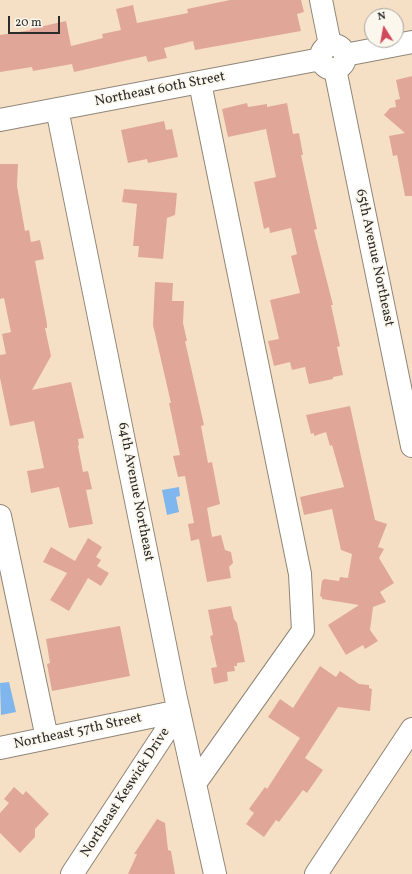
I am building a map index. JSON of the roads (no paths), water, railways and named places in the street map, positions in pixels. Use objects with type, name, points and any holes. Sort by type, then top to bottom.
[{"type":"street","name":"65th Avenue Northeast","points":[[321,0],[412,446]]},
{"type":"street","name":"Northeast 60th Street","points":[[0,120],[412,42]]},
{"type":"street","points":[[196,782],[303,630],[300,574],[200,83]]},
{"type":"street","name":"64th Avenue Northeast","points":[[58,109],[179,712],[196,782],[215,874]]},
{"type":"street","points":[[0,516],[47,738]]},
{"type":"street","name":"Northeast 57th Street","points":[[0,748],[179,712]]},
{"type":"street","name":"Northeast Keswick Drive","points":[[72,874],[179,712]]},
{"type":"street","points":[[316,874],[412,729]]},
{"type":"water","points":[[179,487],[180,496],[176,497],[179,512],[167,515],[162,490]]},
{"type":"water","points":[[9,682],[16,712],[1,715],[0,683]]}]
